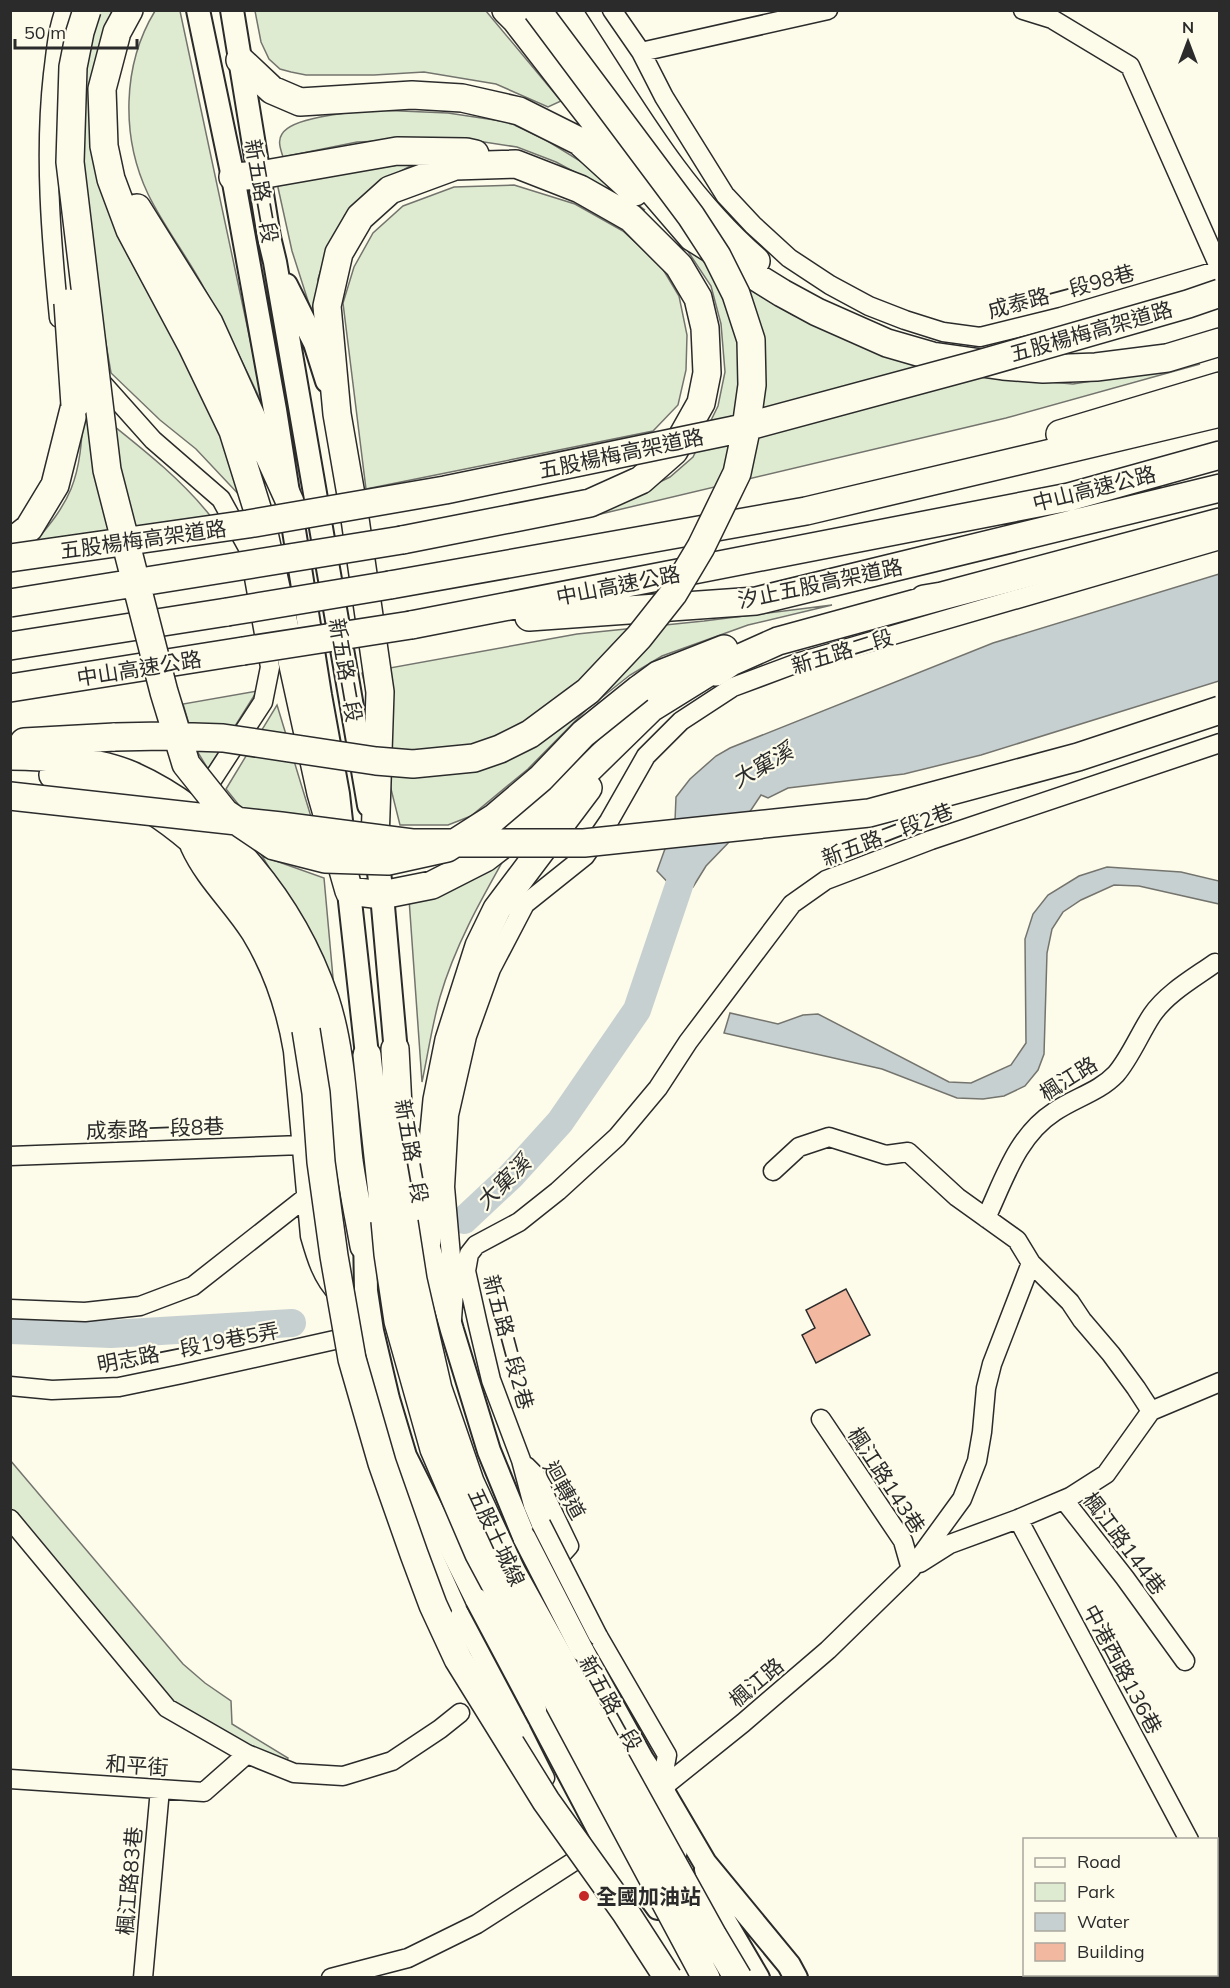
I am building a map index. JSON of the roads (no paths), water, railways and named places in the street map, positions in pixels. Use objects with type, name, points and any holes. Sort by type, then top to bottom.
[{"type":"highway","points":[[10,543],[29,528],[55,485],[75,405],[69,308],[57,208],[57,152],[61,72],[77,10]]},
{"type":"highway","points":[[87,10],[73,67],[70,162],[107,470],[164,692],[186,765],[225,813],[274,846],[325,859],[388,861],[447,848],[494,818],[541,778],[584,734],[658,675],[734,645],[857,610],[942,596]]},
{"type":"highway","points":[[129,10],[117,32],[102,89],[104,146],[111,179],[130,230],[192,346],[233,431],[261,524],[321,793],[349,891],[382,895],[432,885],[485,858],[558,799],[651,708],[709,672],[778,641],[1220,522]]},
{"type":"highway","points":[[506,10],[613,145],[692,237]]},
{"type":"highway","points":[[10,743],[163,736],[223,738],[413,765],[474,758],[500,749],[530,734],[588,691],[639,637],[672,594],[701,548],[737,473],[752,385],[751,340],[736,294],[722,265],[691,216],[537,10]]},
{"type":"highway","points":[[567,10],[651,140],[730,238],[759,264],[887,343]]},
{"type":"highway","points":[[110,54],[115,124],[121,164],[134,203],[209,323],[290,502]]},
{"type":"highway","points":[[240,60],[272,90],[300,102],[412,95],[462,98],[519,111],[579,141],[669,220],[782,293],[817,312],[887,343],[932,356],[1043,369],[1096,367],[1167,358],[1220,342]]},
{"type":"highway","points":[[10,603],[402,540],[590,503],[641,480],[674,451],[701,403],[707,373],[705,328],[698,298],[679,266],[631,218],[580,189],[516,164],[466,152],[397,151],[260,175],[233,177]]},
{"type":"highway","points":[[375,842],[380,692],[354,512],[337,414],[327,306],[339,253],[360,217],[390,190],[454,166],[516,164]]},
{"type":"highway","name":"五股楊梅高架道路","points":[[10,558],[248,524],[444,490],[734,430],[979,364],[1220,293]]},
{"type":"highway","points":[[806,511],[1220,386]]},
{"type":"highway","name":"中山高速公路","points":[[10,646],[390,585],[806,511],[1220,413]]},
{"type":"highway","name":"中山高速公路","points":[[10,688],[411,625],[1069,497],[1220,455]]},
{"type":"highway","name":"汐止五股高架道路","points":[[411,625],[756,601],[1220,488]]},
{"type":"highway","points":[[427,1241],[434,1185],[433,1142],[437,1101],[449,1040],[479,946],[497,909],[600,772],[686,694],[731,662]]},
{"type":"highway","points":[[10,796],[412,843],[584,843],[869,813],[1078,757],[1220,710]]},
{"type":"highway","points":[[10,756],[80,761],[130,774],[181,803],[220,834],[258,877],[295,930],[325,1000],[339,1064],[350,1162],[364,1246]]},
{"type":"highway","points":[[10,769],[78,780],[126,795],[171,822],[215,862],[252,904],[275,941],[293,986],[306,1030],[316,1093],[321,1162],[334,1256],[352,1359],[382,1463],[433,1605],[458,1659],[546,1801],[626,1913],[667,1977]]},
{"type":"highway","name":"五股土城線","points":[[395,1049],[395,1221],[388,1254],[398,1321],[434,1449],[474,1543],[705,1977]]},
{"type":"highway","name":"五股土城線","points":[[368,1054],[395,1221],[413,1280],[438,1389],[470,1482],[511,1571],[713,1936],[738,1977]]},
{"type":"highway","points":[[661,1788],[665,1837],[733,1977]]},
{"type":"highway","points":[[670,1926],[705,1977]]},
{"type":"main road","name":"新五路二段","points":[[198,10],[233,177],[275,410],[338,794],[368,1054],[368,1192],[364,1246],[366,1291],[372,1332],[388,1400],[405,1456],[477,1600],[602,1836]]},
{"type":"main road","name":"新五路二段","points":[[232,10],[269,237],[375,842],[382,895],[395,1049],[427,1241],[489,1451],[533,1531]]},
{"type":"main road","points":[[275,262],[315,343],[337,414]]},
{"type":"main road","name":"新五路一段","points":[[533,1531],[590,1643],[642,1759],[705,1863],[789,1965],[796,1977]]},
{"type":"main road","points":[[602,1836],[611,1868],[667,1977]]},
{"type":"main road","points":[[602,1836],[620,1856],[670,1926],[697,1977]]},
{"type":"main road","name":"新五路一段","points":[[705,1863],[714,1903],[758,1977]]},
{"type":"street","points":[[65,10],[58,27],[48,115],[51,240],[61,337],[153,440],[221,499],[249,550],[270,667],[264,702],[201,798]]},
{"type":"street","name":"成泰路一段98巷","points":[[612,10],[641,52],[664,97],[725,195],[789,258],[830,285],[869,306],[905,321],[943,332],[980,337],[1060,317],[1220,269]]},
{"type":"street","points":[[641,52],[828,10]]},
{"type":"street","points":[[1023,10],[1052,19],[1131,66],[1220,269]]},
{"type":"street","name":"新五路二段","points":[[452,1330],[454,1292],[446,1187],[449,1115],[467,1036],[492,969],[525,904],[585,856],[609,821],[646,756],[681,721],[733,687],[800,662],[1220,540]]},
{"type":"street","name":"新五路二段2巷","points":[[521,1460],[491,1380],[466,1270],[469,1254],[484,1239],[519,1222],[558,1191],[618,1137],[658,1088],[688,1042],[792,904],[826,880],[931,840],[1220,743]]},
{"type":"street","name":"新五路二段","points":[[189,844],[212,884],[251,934],[281,998],[293,1051],[310,1236],[318,1264],[332,1288],[372,1332]]},
{"type":"street","name":"楓江路","points":[[986,1218],[1020,1146],[1035,1126],[1055,1111],[1101,1087],[1117,1073],[1153,1013],[1165,999],[1215,963]]},
{"type":"street","points":[[773,1171],[799,1147],[829,1137],[886,1155],[908,1152],[957,1197],[1017,1240],[1031,1263],[1070,1302],[1151,1411]]},
{"type":"street","name":"成泰路一段8巷","points":[[10,1156],[302,1145]]},
{"type":"street","points":[[10,1309],[85,1312],[140,1306],[193,1286],[305,1198]]},
{"type":"street","name":"楓江路","points":[[331,1977],[408,1958],[477,1924],[587,1853],[602,1836],[743,1723],[828,1650],[911,1569],[962,1499],[977,1461],[986,1388],[992,1364],[1031,1263]]},
{"type":"street","name":"明志路一段19巷5弄","points":[[10,1386],[52,1390],[119,1387],[372,1332]]},
{"type":"street","name":"迴轉道","points":[[405,1456],[413,1528],[447,1619],[465,1644],[474,1646],[482,1643],[569,1546],[535,1475],[510,1450],[491,1411],[468,1378]]},
{"type":"street","points":[[1064,1500],[1106,1474],[1151,1411],[1220,1382]]},
{"type":"street","name":"楓江路143巷","points":[[821,1419],[903,1541],[911,1569]]},
{"type":"street","points":[[405,1456],[427,1542],[460,1615],[563,1811],[574,1828],[602,1836]]},
{"type":"street","points":[[521,1460],[533,1531]]},
{"type":"street","name":"楓江路144巷","points":[[911,1569],[950,1544],[1064,1500],[1125,1578],[1185,1661]]},
{"type":"street","points":[[10,1519],[167,1708],[247,1754],[294,1773],[344,1776],[392,1761],[460,1713]]},
{"type":"street","name":"中港西路136巷","points":[[1018,1519],[1188,1838]]},
{"type":"street","name":"和平街","points":[[10,1779],[204,1792],[247,1754]]},
{"type":"street","name":"楓江路83巷","points":[[143,1977],[160,1789]]},
{"type":"water","points":[[1219,574],[1219,681],[981,755],[904,774],[788,788],[768,798],[761,795],[731,840],[706,866],[693,887],[677,892],[657,871],[675,821],[676,797],[690,779],[716,756],[730,748],[993,643]]},
{"type":"water","points":[[1107,867],[1181,872],[1219,881],[1219,904],[1139,886],[1114,885],[1081,900],[1063,912],[1052,929],[1047,953],[1044,1054],[1038,1070],[1025,1086],[1004,1096],[983,1099],[957,1098],[882,1069],[724,1033],[730,1013],[778,1024],[803,1015],[818,1014],[949,1082],[971,1083],[1011,1065],[1026,1043],[1025,939],[1033,914],[1048,895],[1079,876]]},
{"type":"waterway","name":"大窠溪","points":[[464,1220],[511,1176],[560,1122],[637,1010],[689,856]]},
{"type":"waterway","name":"大窠溪","points":[[10,1330],[111,1334],[292,1323]]},
{"type":"place","name":"全國加油站","points":[[584,1896]]}]
